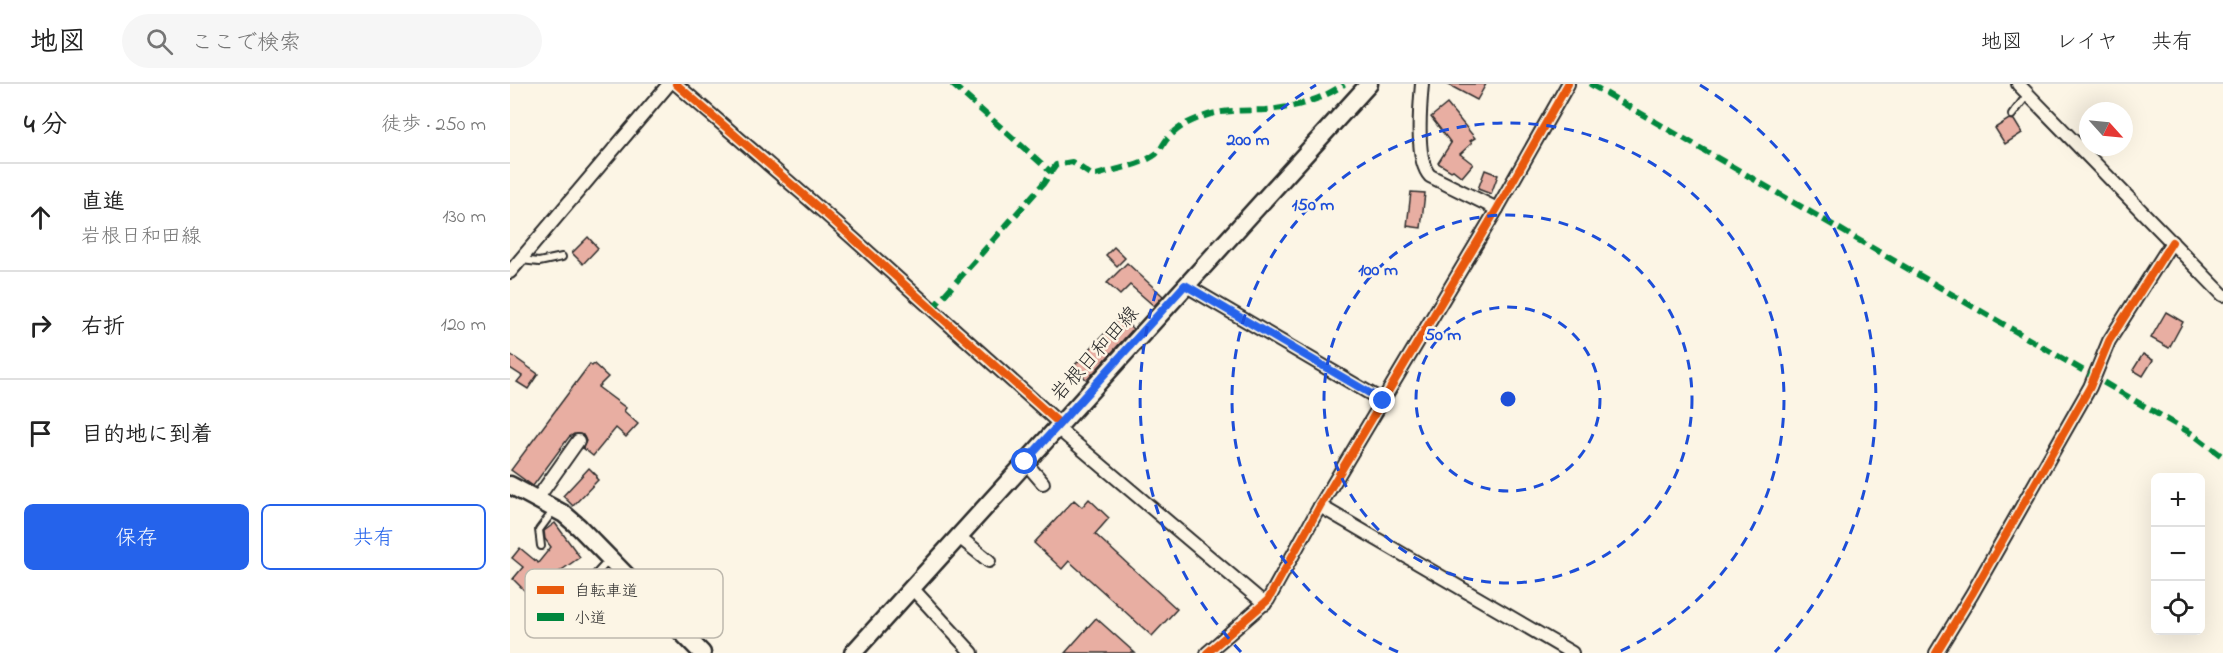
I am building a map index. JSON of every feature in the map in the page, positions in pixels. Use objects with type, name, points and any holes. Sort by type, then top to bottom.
[{"type":"main road","name":"岩根日和田線","points":[[853,653],[1369,84]]},
{"type":"main road","points":[[510,484],[555,509],[579,527],[620,569]]},
{"type":"main road","points":[[687,638],[702,653]]},
{"type":"street","points":[[510,272],[669,84]]},
{"type":"street","points":[[676,84],[827,215],[1058,425],[1265,604]]},
{"type":"street","points":[[1422,84],[1421,145],[1425,171],[1430,176],[1497,209]]},
{"type":"street","points":[[1207,653],[1265,604],[1320,506],[1497,209],[1568,84]]},
{"type":"street","points":[[2018,84],[2223,295]]},
{"type":"street","points":[[1936,653],[2090,387],[2109,341],[2172,242]]},
{"type":"street","points":[[1185,285],[1383,401]]},
{"type":"street","points":[[537,499],[578,441]]},
{"type":"street","points":[[1025,462],[1043,483]]},
{"type":"street","points":[[1320,506],[1572,653]]},
{"type":"street","points":[[958,536],[989,561]]},
{"type":"street","points":[[912,588],[972,653]]},
{"type":"lane","points":[[2012,115],[2028,93]]},
{"type":"lane","points":[[520,260],[539,262],[562,257]]},
{"type":"lane","points":[[541,546],[538,530],[555,509]]},
{"type":"lane","points":[[601,569],[610,559]]},
{"type":"building","points":[[1447,84],[1486,84],[1477,100]]},
{"type":"building","points":[[1447,104],[1475,138],[1460,154],[1473,164],[1462,177],[1438,163],[1451,143],[1431,117]]},
{"type":"building","points":[[2009,119],[2014,120],[2022,133],[2005,144],[1995,128]]},
{"type":"building","points":[[1485,170],[1498,175],[1491,194],[1478,189]]},
{"type":"building","points":[[1411,192],[1425,193],[1421,228],[1407,226]]},
{"type":"building","points":[[588,237],[598,248],[583,264],[572,253]]},
{"type":"building","points":[[1114,247],[1125,258],[1117,266],[1106,255]]},
{"type":"building","points":[[1127,263],[1163,296],[1154,306],[1130,285],[1120,295],[1107,283]]},
{"type":"building","points":[[2166,312],[2183,322],[2169,348],[2151,338]]},
{"type":"building","points":[[1120,317],[1133,329],[1087,380],[1073,367]]},
{"type":"building","points":[[510,354],[538,374],[528,389],[517,382],[522,376],[510,368]]},
{"type":"building","points":[[2143,354],[2153,360],[2143,376],[2133,370]]},
{"type":"building","points":[[590,364],[592,366],[594,364],[608,377],[598,387],[626,408],[624,411],[638,424],[626,437],[616,428],[593,456],[583,448],[586,441],[583,435],[574,434],[569,437],[533,486],[511,470]]},
{"type":"building","points":[[589,468],[598,480],[573,506],[563,496]]},
{"type":"building","points":[[1089,499],[1109,518],[1095,534],[1177,609],[1152,636],[1069,561],[1062,569],[1034,543],[1074,500],[1082,507]]},
{"type":"building","points":[[555,523],[580,557],[563,569],[525,569],[525,591],[513,579],[523,567],[512,558],[520,548],[538,563],[551,547],[545,539],[544,531]]},
{"type":"building","points":[[1096,618],[1135,653],[1065,653]]},
{"type":"marked path","points":[[952,84],[1051,172]]},
{"type":"marked path","points":[[932,309],[1043,184],[1056,165],[1072,162],[1090,174],[1096,175],[1127,167],[1150,158],[1159,151],[1174,132],[1210,114],[1266,110],[1296,105],[1317,99],[1344,84]]},
{"type":"marked path","points":[[1590,84],[2194,435],[2223,457]]},
{"type":"cycle path","points":[[676,84],[827,215],[1059,423]]},
{"type":"cycle path","points":[[1207,653],[1268,600],[1320,506],[1497,209],[1568,84]]},
{"type":"cycle path","points":[[1936,653],[2090,387],[2109,341],[2172,242]]},
{"type":"route","points":[[1025,462],[1185,285],[1383,401]]}]
